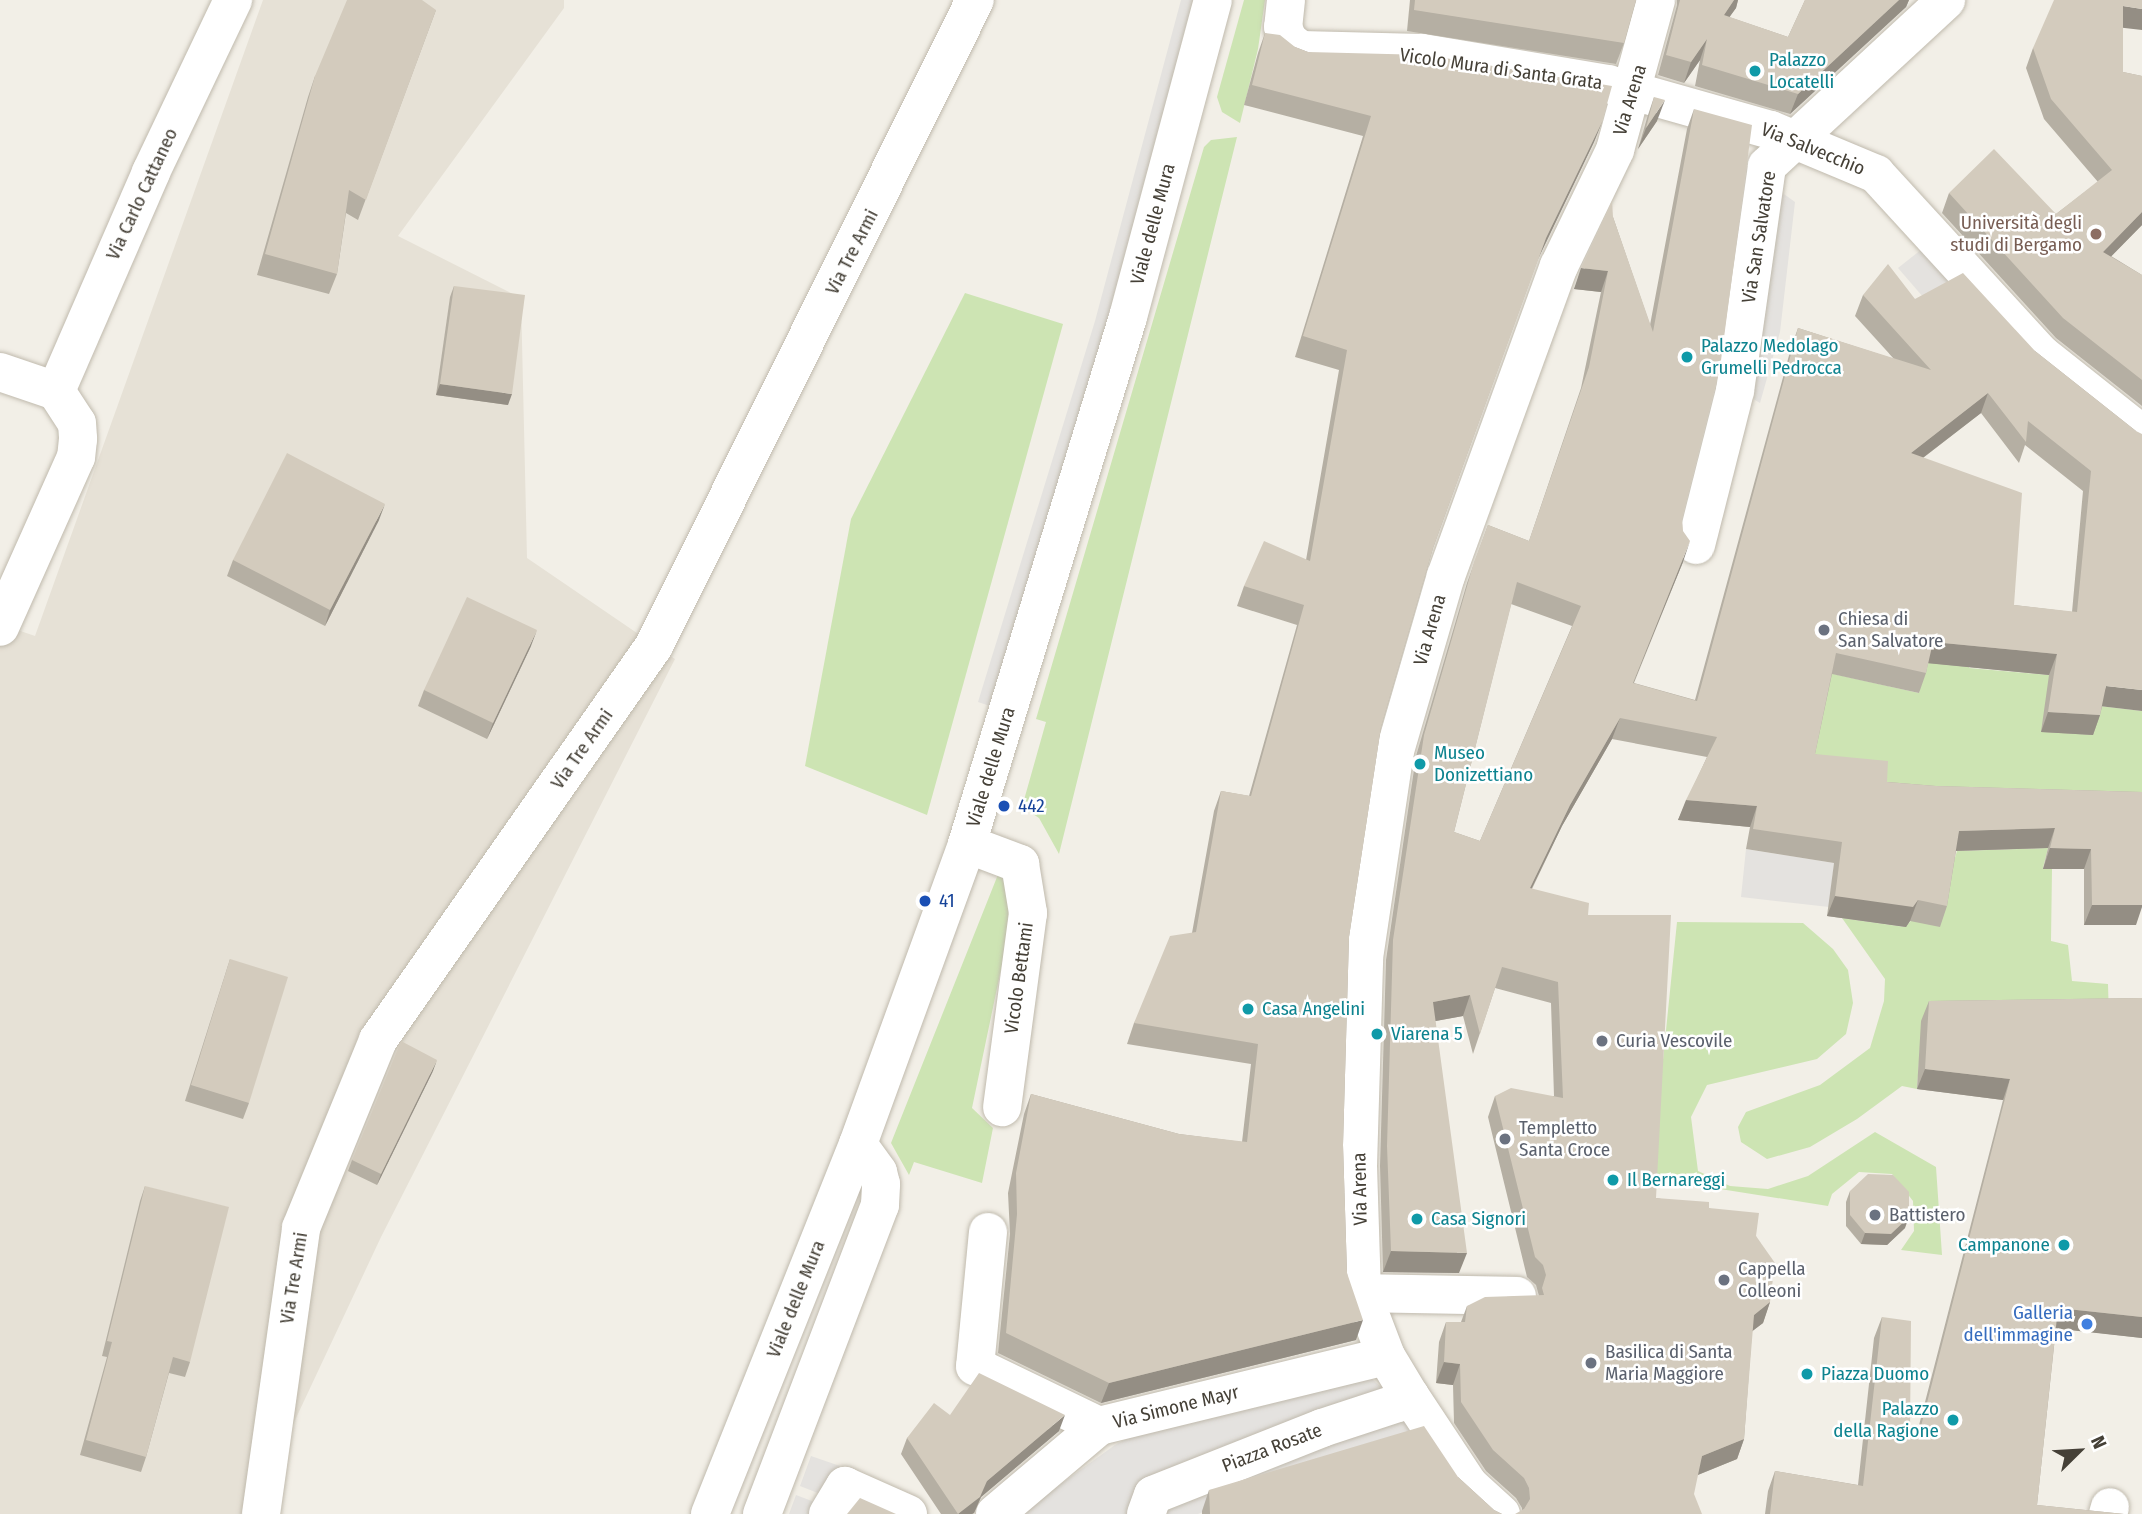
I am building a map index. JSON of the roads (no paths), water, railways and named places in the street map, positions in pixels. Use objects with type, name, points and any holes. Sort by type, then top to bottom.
[{"type":"street","name":"Via Carlo Cattaneo","points":[[56,391],[151,172],[233,0]]},
{"type":"street","name":"Via Tre Armi","points":[[261,1514],[301,1227],[378,1040],[654,646],[975,0]]},
{"type":"street","name":"Viale delle Mura","points":[[710,1514],[858,1144],[967,844],[1128,317],[1213,0]]},
{"type":"street","name":"Vicolo Mura di Santa Grata","points":[[1286,0],[1283,27],[1288,40],[1301,50],[1422,53],[1632,91]]},
{"type":"street","name":"Via Arena","points":[[1386,1356],[1362,1293],[1358,1166],[1364,958],[1395,751],[1446,576],[1559,266],[1615,150],[1657,0]]},
{"type":"street","name":"Via San Salvatore","points":[[1696,545],[1735,391],[1767,166],[1946,0]]},
{"type":"street","name":"Via Salvecchio","points":[[1632,91],[1771,130],[1876,174],[2041,354],[2142,435]]},
{"type":"street","points":[[0,372],[56,391],[77,423],[76,457],[0,627]]},
{"type":"street","name":"Vicolo Bettami","points":[[967,844],[1020,864],[1028,913],[1002,1107]]},
{"type":"street","points":[[762,1514],[880,1205],[881,1184],[878,1172],[858,1144]]},
{"type":"street","points":[[988,1232],[975,1366],[1099,1426]]},
{"type":"street","points":[[1362,1293],[1517,1296]]},
{"type":"street","points":[[1386,1356],[1469,1485],[1501,1514]]},
{"type":"street","name":"Via Simone Mayr","points":[[995,1514],[1099,1426],[1386,1356]]},
{"type":"street","name":"Piazza Rosate","points":[[1146,1514],[1153,1495],[1322,1428],[1398,1403],[1410,1396]]},
{"type":"street","points":[[828,1514],[845,1486],[908,1514]]},
{"type":"place","name":"Palazzo Locatelli","points":[[1755,71]]},
{"type":"place","name":"Università degli studi di Bergamo","points":[[2096,234]]},
{"type":"place","name":"Palazzo Medolago Grumelli Pedrocca","points":[[1687,357]]},
{"type":"place","name":"Chiesa di San Salvatore","points":[[1824,630]]},
{"type":"place","name":"Museo Donizettiano","points":[[1420,764]]},
{"type":"place","name":"442","points":[[1004,806]]},
{"type":"place","name":"41","points":[[925,901]]},
{"type":"place","name":"Casa Angelini","points":[[1248,1009]]},
{"type":"place","name":"Viarena 5","points":[[1377,1034]]},
{"type":"place","name":"Curia Vescovile","points":[[1602,1041]]},
{"type":"place","name":"Templetto Santa Croce","points":[[1505,1139]]},
{"type":"place","name":"Il Bernareggi","points":[[1613,1180]]},
{"type":"place","name":"Battistero","points":[[1875,1215]]},
{"type":"place","name":"Casa Signori","points":[[1417,1219]]},
{"type":"place","name":"Campanone","points":[[2064,1245]]},
{"type":"place","name":"Cappella Colleoni","points":[[1724,1280]]},
{"type":"place","name":"Galleria dell'immagine","points":[[2087,1324]]},
{"type":"place","name":"Basilica di Santa Maria Maggiore","points":[[1591,1363]]},
{"type":"place","name":"Piazza Duomo","points":[[1807,1374]]},
{"type":"place","name":"Palazzo della Ragione","points":[[1953,1420]]}]
